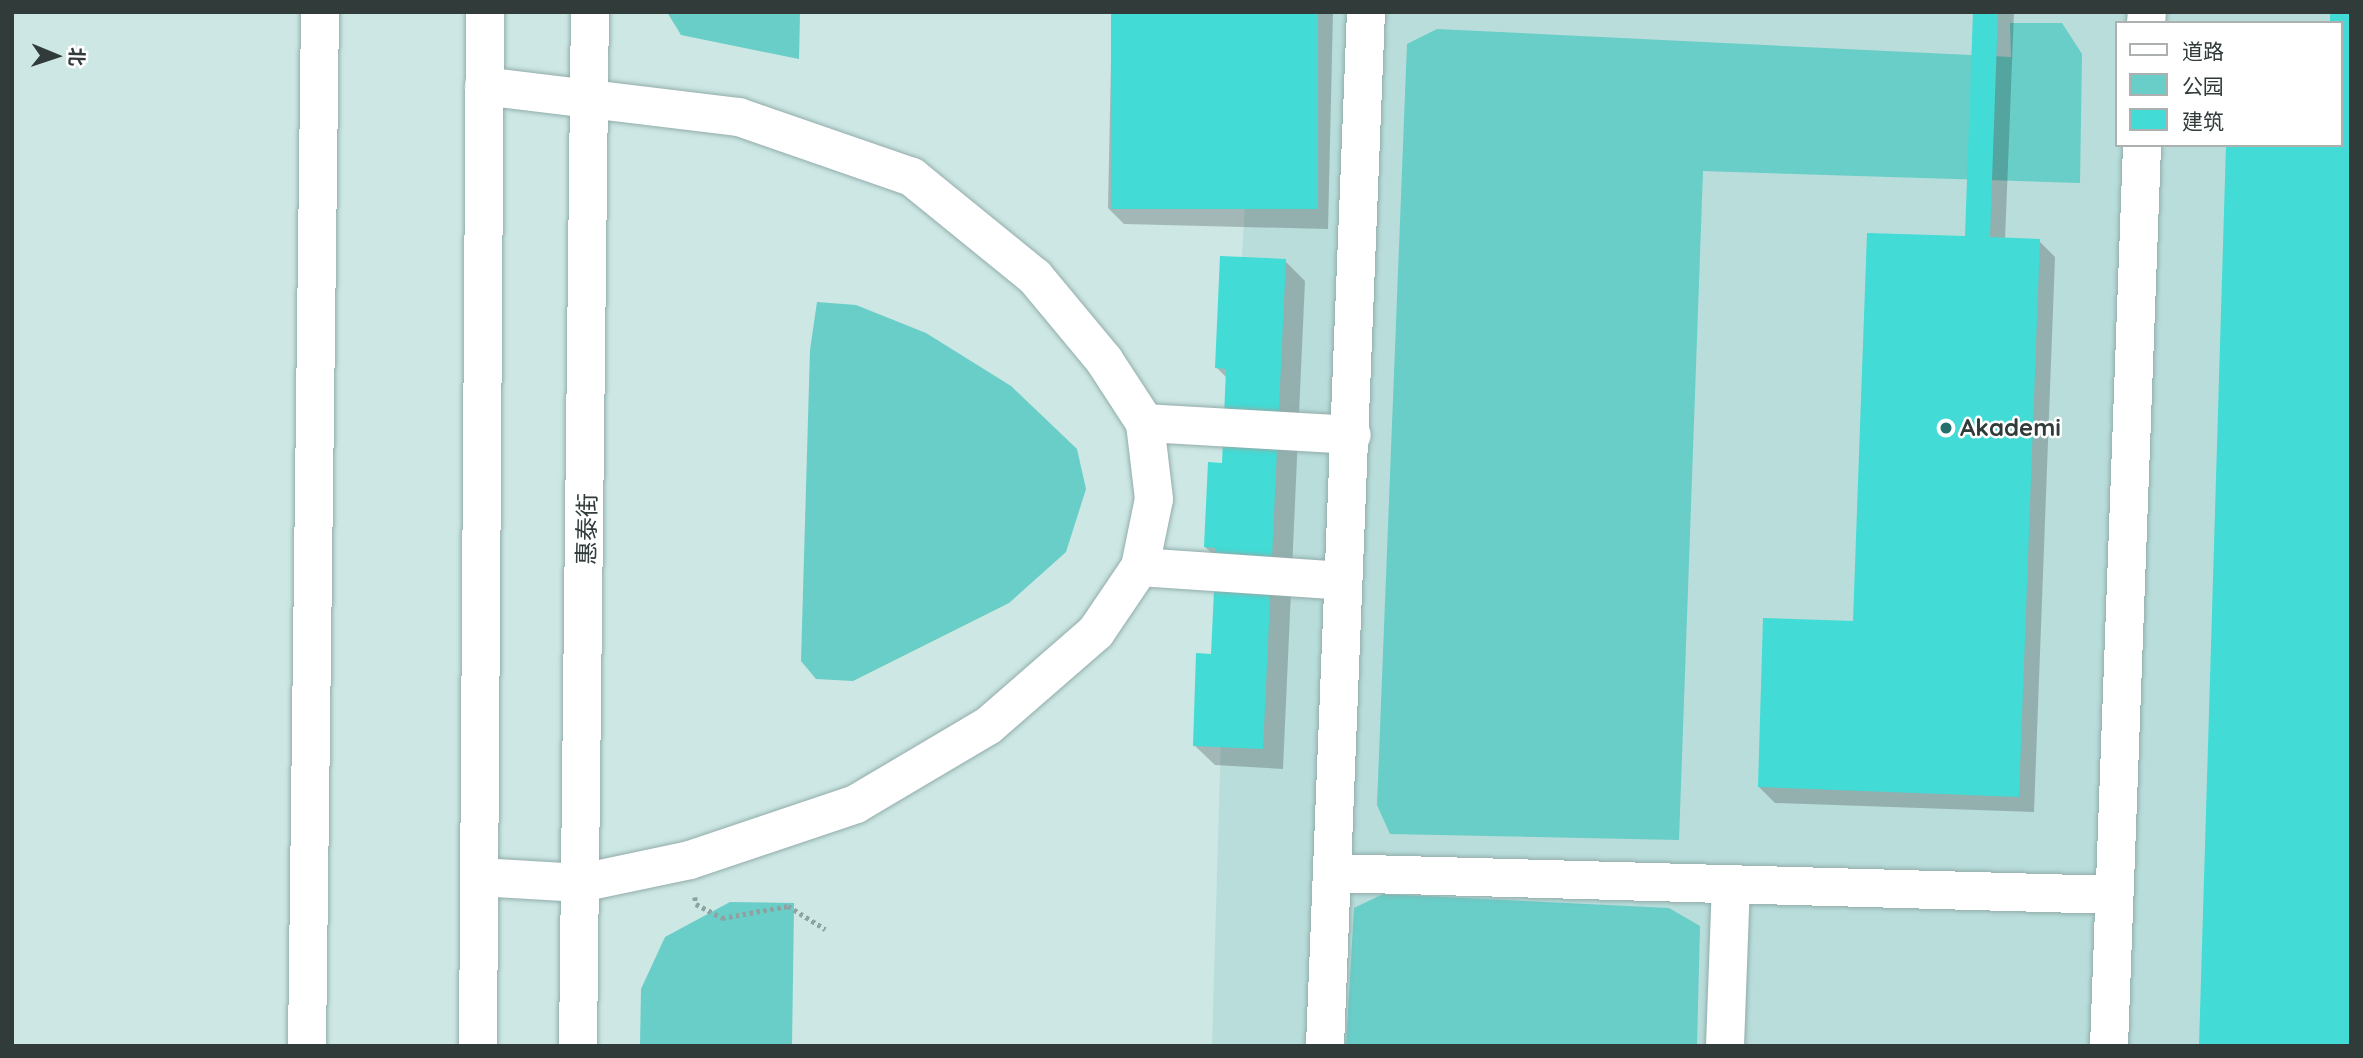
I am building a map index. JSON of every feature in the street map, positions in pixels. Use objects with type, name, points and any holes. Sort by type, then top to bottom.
[{"type":"street","points":[[307,1046],[320,12]]},
{"type":"street","points":[[478,1046],[485,12]]},
{"type":"street","name":"惠泰街","points":[[578,1046],[590,12]]},
{"type":"street","points":[[1325,1046],[1343,581],[1352,435],[1366,12]]},
{"type":"street","points":[[479,877],[581,883],[690,860],[856,804],[988,726],[1096,632],[1140,567],[1154,499],[1144,423],[1104,360],[1035,277],[912,177],[738,117],[484,86]]},
{"type":"street","points":[[2109,1046],[2142,147]]},
{"type":"street","points":[[1144,423],[1352,435]]},
{"type":"street","points":[[1140,567],[1343,581]]},
{"type":"street","points":[[1332,873],[2114,895]]},
{"type":"street","points":[[1725,1046],[1731,884]]},
{"type":"path","points":[[690,860],[696,904],[722,918],[788,906],[825,929]]},
{"type":"shaded area","points":[[1256,12],[2351,12],[2351,1046],[1212,1046],[1228,500]]},
{"type":"green space","points":[[667,12],[800,12],[799,59],[681,35]]},
{"type":"green space","points":[[2010,23],[2062,23],[2082,54],[2080,183],[1703,171],[1679,840],[1390,834],[1377,805],[1407,44],[1437,29],[2011,57]]},
{"type":"green space","points":[[817,302],[856,305],[926,333],[1011,386],[1077,449],[1086,489],[1066,552],[1009,603],[853,681],[816,679],[801,661],[810,350]]},
{"type":"green space","points":[[1383,894],[1669,908],[1700,926],[1697,1046],[1346,1046],[1354,908]]},
{"type":"green space","points":[[730,902],[794,903],[792,1046],[640,1046],[641,989],[665,937]]},
{"type":"building","points":[[1111,12],[1318,12],[1318,209],[1111,209]]},
{"type":"building","name":"Akademi","points":[[1973,12],[1998,12],[1990,237],[2040,239],[2019,797],[1758,787],[1763,618],[1853,621],[1867,233],[1965,236]]},
{"type":"building","points":[[2330,12],[2351,12],[2351,1046],[2199,1046],[2226,147],[2342,147],[2342,21],[2330,21]]},
{"type":"building","points":[[1220,256],[1286,259],[1263,749],[1193,746],[1196,653],[1211,654],[1216,548],[1204,547],[1208,462],[1222,463],[1226,369],[1215,368]]},
{"type":"place","name":"Akademi","points":[[1946,428]]}]
